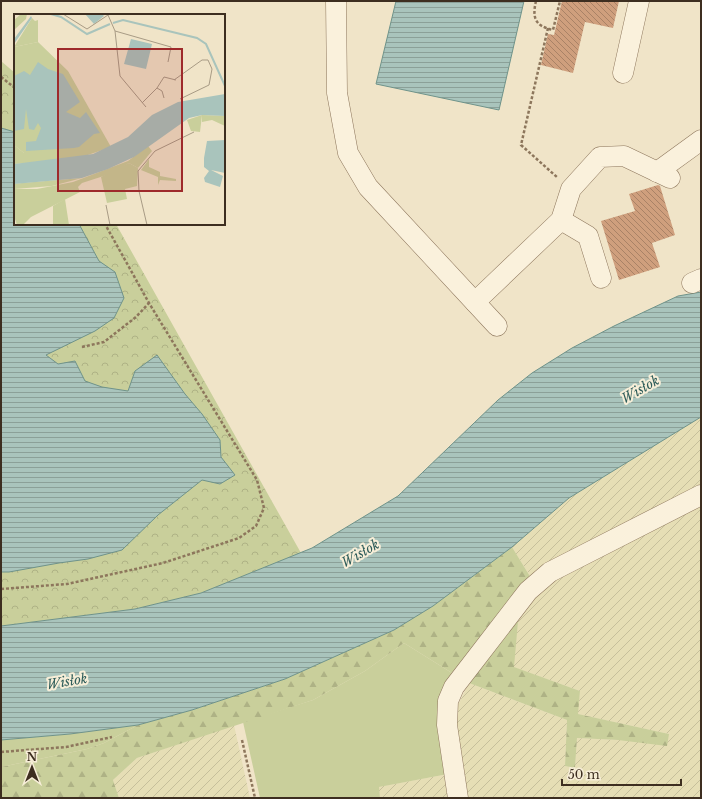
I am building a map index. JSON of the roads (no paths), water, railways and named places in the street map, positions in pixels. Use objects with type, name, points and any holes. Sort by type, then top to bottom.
[{"type":"lane","points":[[336,1],[337,93],[348,153],[368,187],[497,326]]},
{"type":"lane","points":[[623,73],[638,1]]},
{"type":"lane","points":[[475,302],[561,220],[571,189],[600,157],[624,156],[664,175],[701,140]]},
{"type":"lane","points":[[561,220],[588,236],[601,278]]},
{"type":"lane","points":[[458,798],[447,725],[448,701],[454,687],[528,591],[550,572],[701,495]]},
{"type":"water","points":[[396,1],[524,1],[499,110],[376,84]]},
{"type":"water","points":[[1,128],[14,132],[14,225],[80,225],[99,261],[115,272],[124,298],[114,318],[95,331],[46,355],[58,364],[75,361],[85,381],[102,387],[128,391],[135,371],[157,355],[220,440],[221,457],[235,475],[220,484],[202,480],[158,515],[122,550],[88,559],[1,572]]},
{"type":"water","name":"Wisłok","points":[[701,292],[701,417],[569,498],[512,547],[433,606],[394,630],[285,679],[192,710],[138,725],[70,734],[1,740],[1,626],[135,609],[201,593],[312,548],[398,496],[498,400],[532,373],[572,348],[614,326],[678,296]]}]
